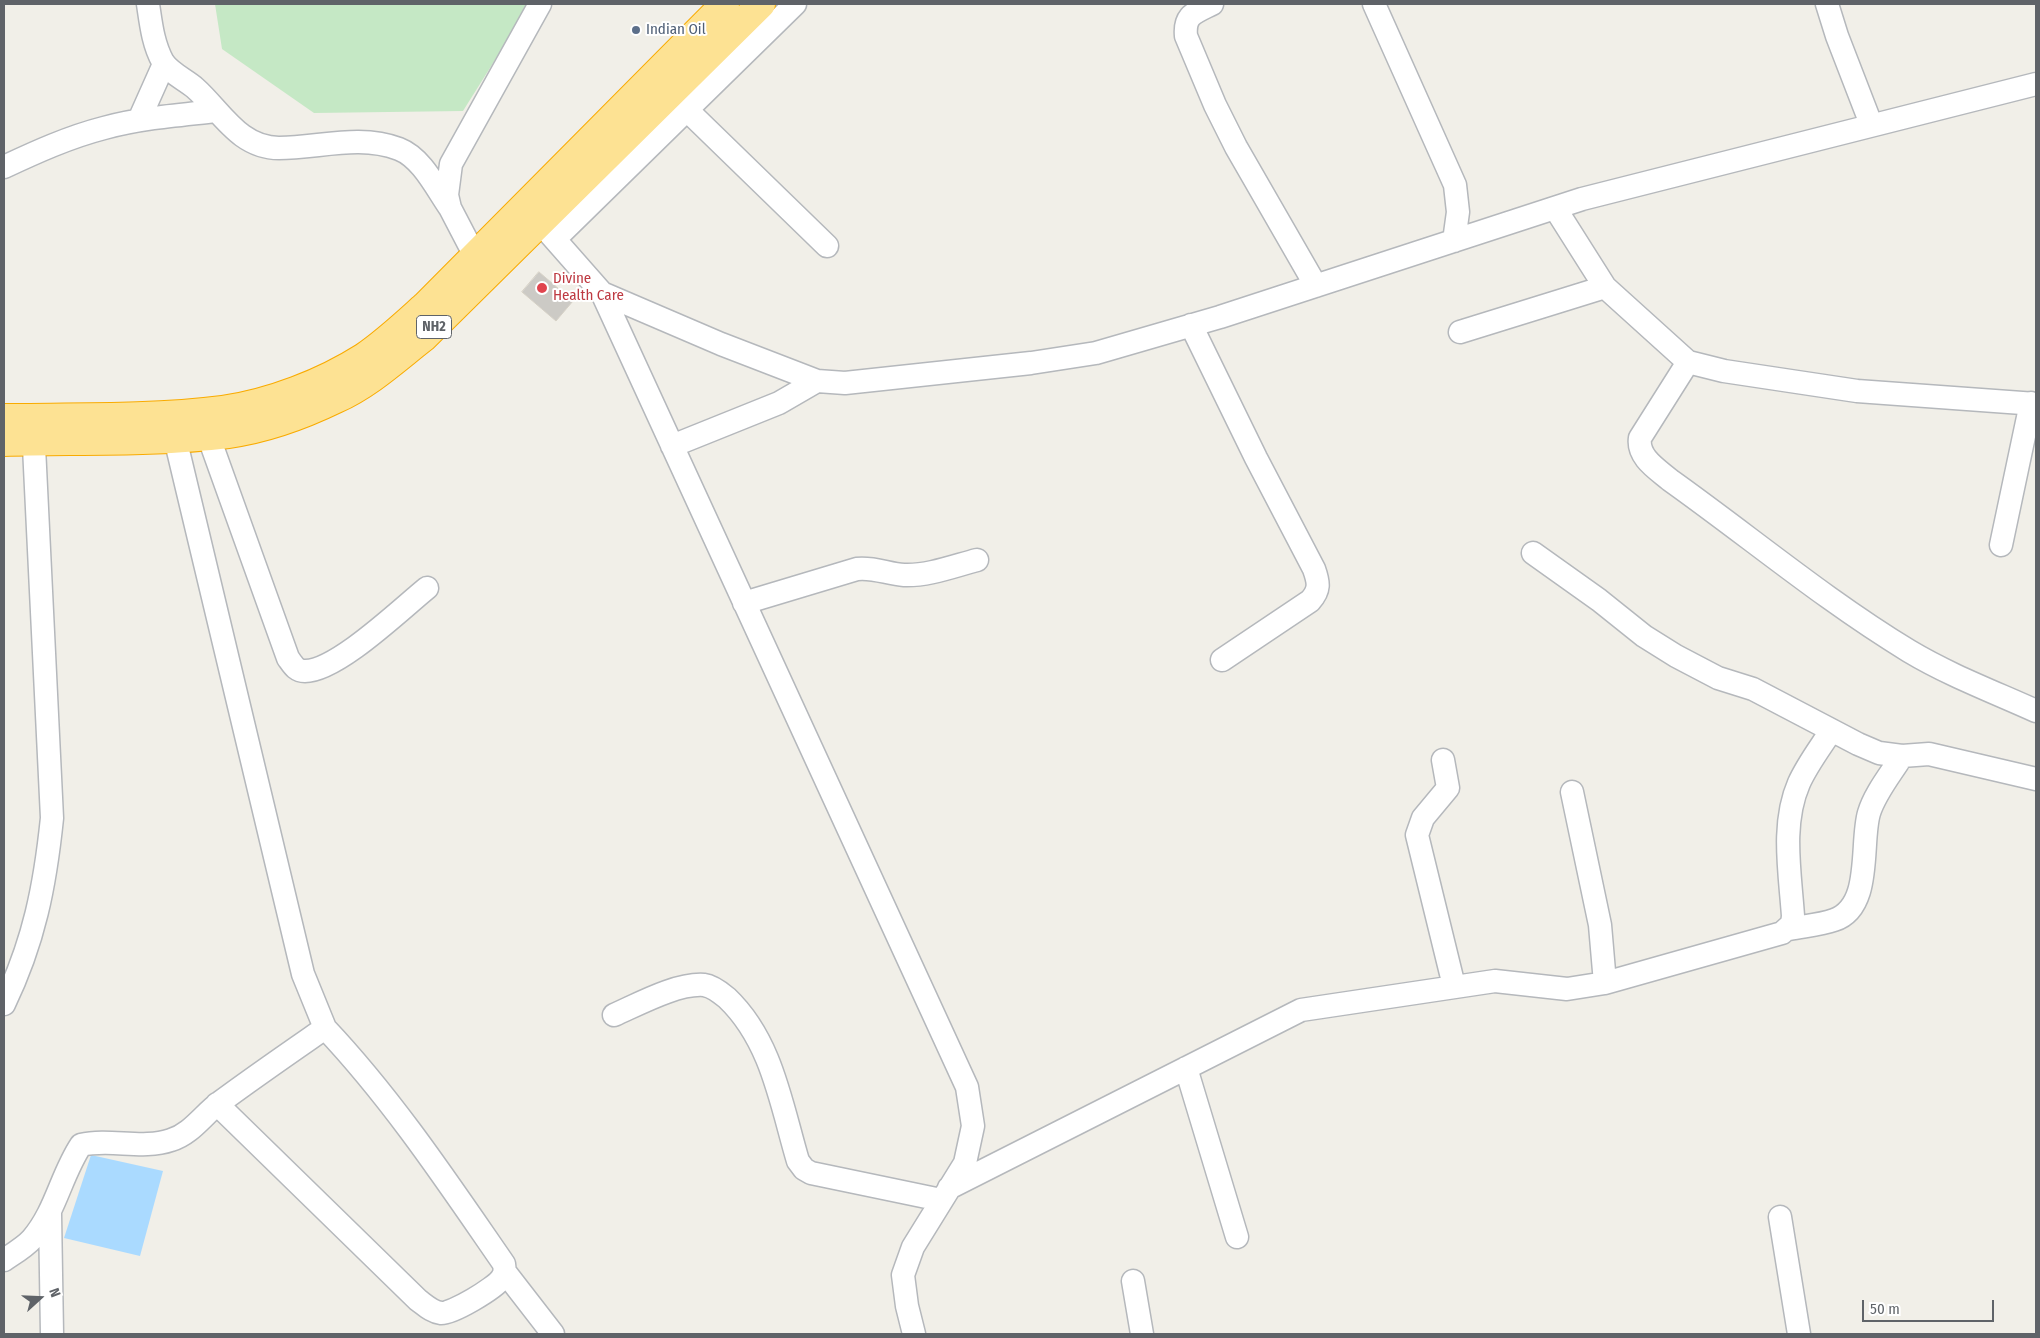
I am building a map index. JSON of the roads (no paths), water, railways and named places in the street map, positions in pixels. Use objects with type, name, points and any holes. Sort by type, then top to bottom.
[{"type":"highway","name":"NH2","points":[[4,442],[33,429],[224,410],[262,401],[299,389],[350,364],[392,336],[475,256],[540,222],[725,4]]},
{"type":"highway","name":"NH2","points":[[4,418],[33,429],[176,438],[229,434],[268,425],[338,399],[371,378],[423,338],[761,4]]},
{"type":"street","points":[[148,4],[155,45],[164,64],[196,88],[241,136],[257,144],[278,148],[323,143],[360,142],[379,143],[400,149],[416,159],[450,208],[475,256]]},
{"type":"street","points":[[450,208],[447,195],[452,164],[540,4]]},
{"type":"street","points":[[795,4],[687,110],[540,222],[602,293],[967,1086],[973,1126],[965,1163],[913,1247],[903,1275],[907,1306],[914,1334]]},
{"type":"street","points":[[1212,4],[1189,16],[1185,24],[1186,36],[1236,147],[1316,286]]},
{"type":"street","points":[[1374,4],[1455,186],[1458,212],[1454,241]]},
{"type":"street","points":[[1827,4],[1837,36],[1872,124]]},
{"type":"street","points":[[139,120],[164,64]]},
{"type":"street","points":[[602,293],[721,344],[817,380],[845,383],[1032,363],[1096,352],[1191,326],[1555,208],[1872,124],[2036,84]]},
{"type":"street","points":[[687,110],[827,246]]},
{"type":"street","points":[[4,167],[102,128],[139,120],[217,111]]},
{"type":"street","points":[[1555,208],[1605,287],[1688,362],[1724,371],[1857,391],[1914,397],[2034,404],[2001,545]]},
{"type":"street","points":[[1460,332],[1605,287]]},
{"type":"street","points":[[1191,326],[1256,458],[1314,569],[1319,583],[1318,592],[1310,601],[1222,660]]},
{"type":"street","points":[[1688,362],[1640,438],[1641,451],[1647,460],[1670,480],[1845,610],[1910,652],[2036,711]]},
{"type":"street","points":[[672,446],[779,403],[817,380]]},
{"type":"street","points":[[4,1004],[22,968],[34,929],[48,860],[52,818],[33,429]]},
{"type":"street","points":[[208,435],[288,658],[295,668],[304,672],[326,667],[342,657],[427,588]]},
{"type":"street","points":[[176,438],[303,974],[325,1028],[350,1055],[393,1108],[504,1264],[505,1272],[553,1334]]},
{"type":"street","points":[[1533,553],[1599,600],[1644,636],[1676,656],[1718,678],[1754,689],[1831,731],[1879,753],[1902,756],[1929,754],[2036,779]]},
{"type":"street","points":[[744,603],[857,569],[867,568],[902,575],[914,575],[977,560]]},
{"type":"street","points":[[1789,929],[1794,916],[1788,844],[1789,816],[1799,782],[1831,731]]},
{"type":"street","points":[[614,1015],[692,985],[707,985],[721,993],[738,1008],[761,1044],[774,1075],[798,1161],[804,1169],[811,1173],[945,1194],[1301,1010],[1495,981],[1567,989],[1605,983],[1639,975],[1789,929],[1835,920],[1844,914],[1855,902],[1864,862],[1869,811],[1902,756]]},
{"type":"street","points":[[1443,760],[1448,788],[1423,818],[1417,835],[1454,986]]},
{"type":"street","points":[[1572,792],[1600,924],[1605,983]]},
{"type":"street","points":[[4,1260],[31,1240],[50,1214],[72,1159],[81,1145],[96,1141],[155,1143],[171,1140],[185,1133],[217,1104],[325,1028]]},
{"type":"street","points":[[1186,1068],[1237,1237]]},
{"type":"street","points":[[217,1104],[418,1300],[432,1311],[443,1313],[456,1310],[501,1280],[505,1272]]},
{"type":"street","points":[[50,1214],[52,1334]]},
{"type":"street","points":[[1780,1217],[1799,1334]]},
{"type":"street","points":[[1133,1281],[1142,1334]]},
{"type":"water","points":[[91,1155],[163,1171],[140,1256],[64,1238]]},
{"type":"place","name":"Indian Oil","points":[[636,30]]},
{"type":"place","name":"Divine Health Care","points":[[542,288]]}]
